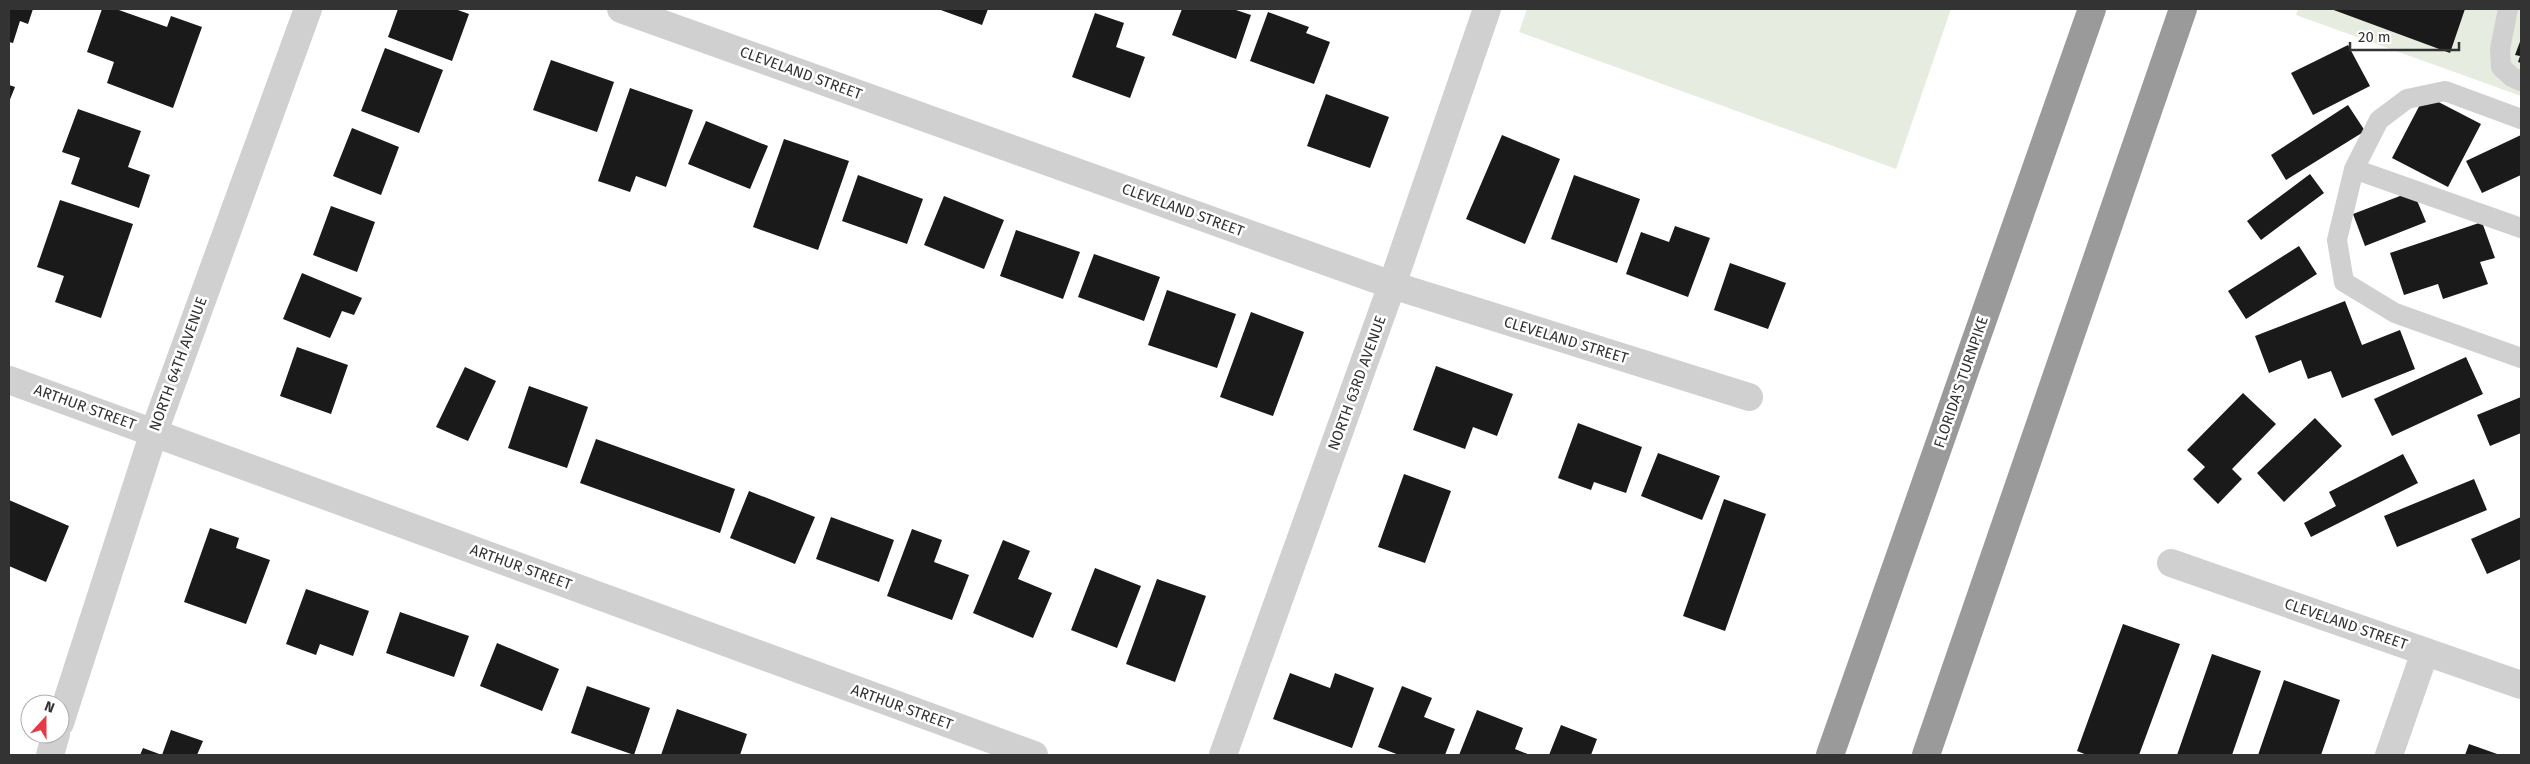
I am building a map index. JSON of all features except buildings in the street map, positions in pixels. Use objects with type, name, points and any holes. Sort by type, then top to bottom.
[{"type":"highway","name":"FLORIDA'S TURNPIKE","points":[[1830,755],[2092,9]]},
{"type":"highway","points":[[1926,755],[2183,9]]},
{"type":"street","name":"NORTH 64TH AVENUE","points":[[69,694],[154,432],[308,9]]},
{"type":"street","name":"CLEVELAND STREET","points":[[621,9],[1392,285],[1749,397]]},
{"type":"street","name":"NORTH 63RD AVENUE","points":[[1223,755],[1392,285],[1487,9]]},
{"type":"street","name":"ARTHUR STREET","points":[[9,380],[1034,755]]},
{"type":"street","name":"CLEVELAND STREET","points":[[2171,563],[2521,685]]},
{"type":"street","points":[[2388,755],[2425,652]]},
{"type":"lane","points":[[2508,9],[2500,49],[2501,67],[2512,77],[2521,80]]},
{"type":"lane","points":[[2521,119],[2445,92],[2407,99],[2379,120],[2354,169],[2337,240],[2344,282],[2396,314],[2521,358]]},
{"type":"lane","points":[[2354,169],[2521,228]]},
{"type":"shaded area","points":[[1527,9],[1951,9],[1896,169],[1519,32]]},
{"type":"shaded area","points":[[2298,9],[2521,9],[2521,96],[2296,15]]}]
